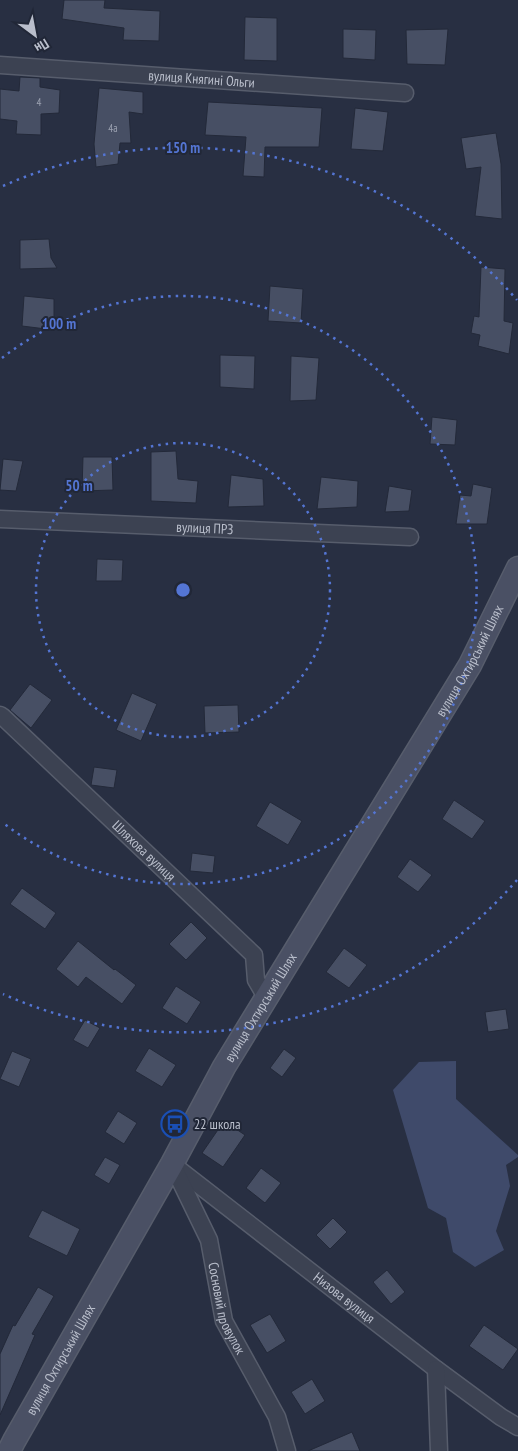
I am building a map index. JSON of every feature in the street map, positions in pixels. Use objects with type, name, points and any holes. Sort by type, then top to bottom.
[{"type":"main road","name":"вулиця Охтирський Шлях","points":[[9,1451],[172,1164],[224,1067],[470,665],[518,568]]},
{"type":"street","name":"вулиця Княгині Ольги","points":[[0,65],[405,93]]},
{"type":"street","name":"вулиця ПРЗ","points":[[0,519],[410,537]]},
{"type":"street","name":"Шляхова вулиця","points":[[0,715],[254,955],[256,980],[266,997]]},
{"type":"street","name":"Низова вулиця","points":[[172,1164],[436,1369],[501,1417],[518,1427]]},
{"type":"street","name":"Сосновий провулок","points":[[172,1164],[209,1240],[224,1321],[278,1417],[287,1451]]},
{"type":"street","points":[[436,1369],[439,1451]]},
{"type":"water","points":[[456,1061],[456,1099],[518,1155],[518,1157],[506,1165],[510,1186],[496,1231],[504,1250],[475,1267],[453,1252],[446,1218],[428,1208],[393,1090],[419,1062]]},
{"type":"building","points":[[64,0],[105,0],[104,8],[160,11],[159,41],[123,40],[124,28],[62,19]]},
{"type":"building","points":[[245,17],[277,18],[277,61],[244,60]]},
{"type":"building","points":[[343,29],[376,30],[375,60],[343,58]]},
{"type":"building","points":[[448,29],[445,65],[407,64],[406,30]]},
{"type":"building","points":[[20,77],[40,78],[40,87],[60,90],[59,113],[41,114],[41,135],[16,134],[17,121],[0,119],[0,89],[19,91]]},
{"type":"building","points":[[99,88],[143,92],[143,114],[129,112],[131,143],[120,143],[118,164],[96,167],[94,144]]},
{"type":"building","points":[[208,102],[322,108],[319,147],[265,147],[264,177],[243,176],[246,137],[205,135]]},
{"type":"building","points":[[355,108],[388,112],[383,151],[351,149]]},
{"type":"building","points":[[496,133],[501,164],[502,219],[475,216],[481,167],[466,169],[461,138]]},
{"type":"building","points":[[49,239],[51,258],[57,268],[20,269],[20,240]]},
{"type":"building","points":[[481,267],[505,269],[504,321],[513,323],[509,354],[478,346],[480,335],[471,333],[474,316],[479,317]]},
{"type":"building","points":[[270,286],[303,289],[301,323],[268,321]]},
{"type":"building","points":[[24,296],[54,299],[54,330],[22,326]]},
{"type":"building","points":[[220,355],[255,356],[254,389],[220,387]]},
{"type":"building","points":[[291,356],[319,358],[316,400],[290,401]]},
{"type":"building","points":[[432,417],[457,420],[455,445],[430,444]]},
{"type":"building","points":[[176,451],[178,479],[198,481],[196,503],[151,501],[151,452]]},
{"type":"building","points":[[83,457],[112,457],[113,490],[82,491]]},
{"type":"building","points":[[3,459],[23,461],[16,491],[0,490]]},
{"type":"building","points":[[231,475],[263,479],[264,506],[228,507]]},
{"type":"building","points":[[321,477],[358,481],[357,507],[317,509]]},
{"type":"building","points":[[473,484],[492,488],[487,524],[456,524],[460,495],[471,496]]},
{"type":"building","points":[[389,486],[412,490],[409,511],[385,512]]},
{"type":"building","points":[[97,559],[123,560],[122,581],[96,581]]},
{"type":"building","points":[[30,684],[52,700],[31,728],[10,710]]},
{"type":"building","points":[[132,693],[157,704],[141,741],[116,730]]},
{"type":"building","points":[[238,705],[239,732],[205,733],[204,706]]},
{"type":"building","points":[[94,767],[117,770],[114,788],[91,785]]},
{"type":"building","points":[[454,800],[485,821],[472,839],[442,819]]},
{"type":"building","points":[[270,802],[302,821],[288,845],[256,826]]},
{"type":"building","points":[[192,853],[215,856],[213,873],[190,871]]},
{"type":"building","points":[[410,859],[432,875],[418,892],[397,877]]},
{"type":"building","points":[[22,888],[56,913],[45,929],[10,904]]},
{"type":"building","points":[[191,922],[207,938],[186,960],[169,944]]},
{"type":"building","points":[[78,941],[136,985],[122,1004],[86,977],[78,987],[56,969]]},
{"type":"building","points":[[344,948],[367,965],[349,988],[326,972]]},
{"type":"building","points":[[176,986],[201,1002],[187,1024],[162,1008]]},
{"type":"building","points":[[506,1009],[509,1029],[488,1032],[485,1012]]},
{"type":"building","points":[[85,1020],[100,1028],[88,1048],[73,1040]]},
{"type":"building","points":[[149,1048],[176,1065],[162,1087],[135,1071]]},
{"type":"building","points":[[284,1049],[296,1058],[282,1077],[270,1068]]},
{"type":"building","points":[[12,1051],[31,1059],[19,1087],[0,1079]]},
{"type":"building","points":[[118,1111],[137,1123],[124,1144],[105,1132]]},
{"type":"building","points":[[224,1121],[245,1135],[223,1167],[202,1153]]},
{"type":"building","points":[[105,1157],[120,1165],[109,1184],[94,1175]]},
{"type":"building","points":[[261,1168],[281,1183],[265,1203],[246,1188]]},
{"type":"building","points":[[42,1210],[80,1229],[67,1256],[28,1237]]},
{"type":"building","points":[[333,1218],[347,1232],[330,1249],[316,1235]]},
{"type":"building","points":[[387,1270],[405,1292],[391,1304],[373,1282]]},
{"type":"building","points":[[38,1287],[54,1296],[32,1334],[35,1335],[0,1415],[0,1354],[13,1325],[15,1326]]},
{"type":"building","points":[[270,1314],[286,1341],[267,1353],[250,1325]]},
{"type":"building","points":[[484,1325],[518,1349],[503,1370],[469,1346]]},
{"type":"building","points":[[312,1379],[325,1401],[305,1414],[291,1392]]},
{"type":"building","points":[[352,1432],[360,1451],[308,1451]]},
{"type":"place","name":"22 школа","points":[[175,1124]]}]
